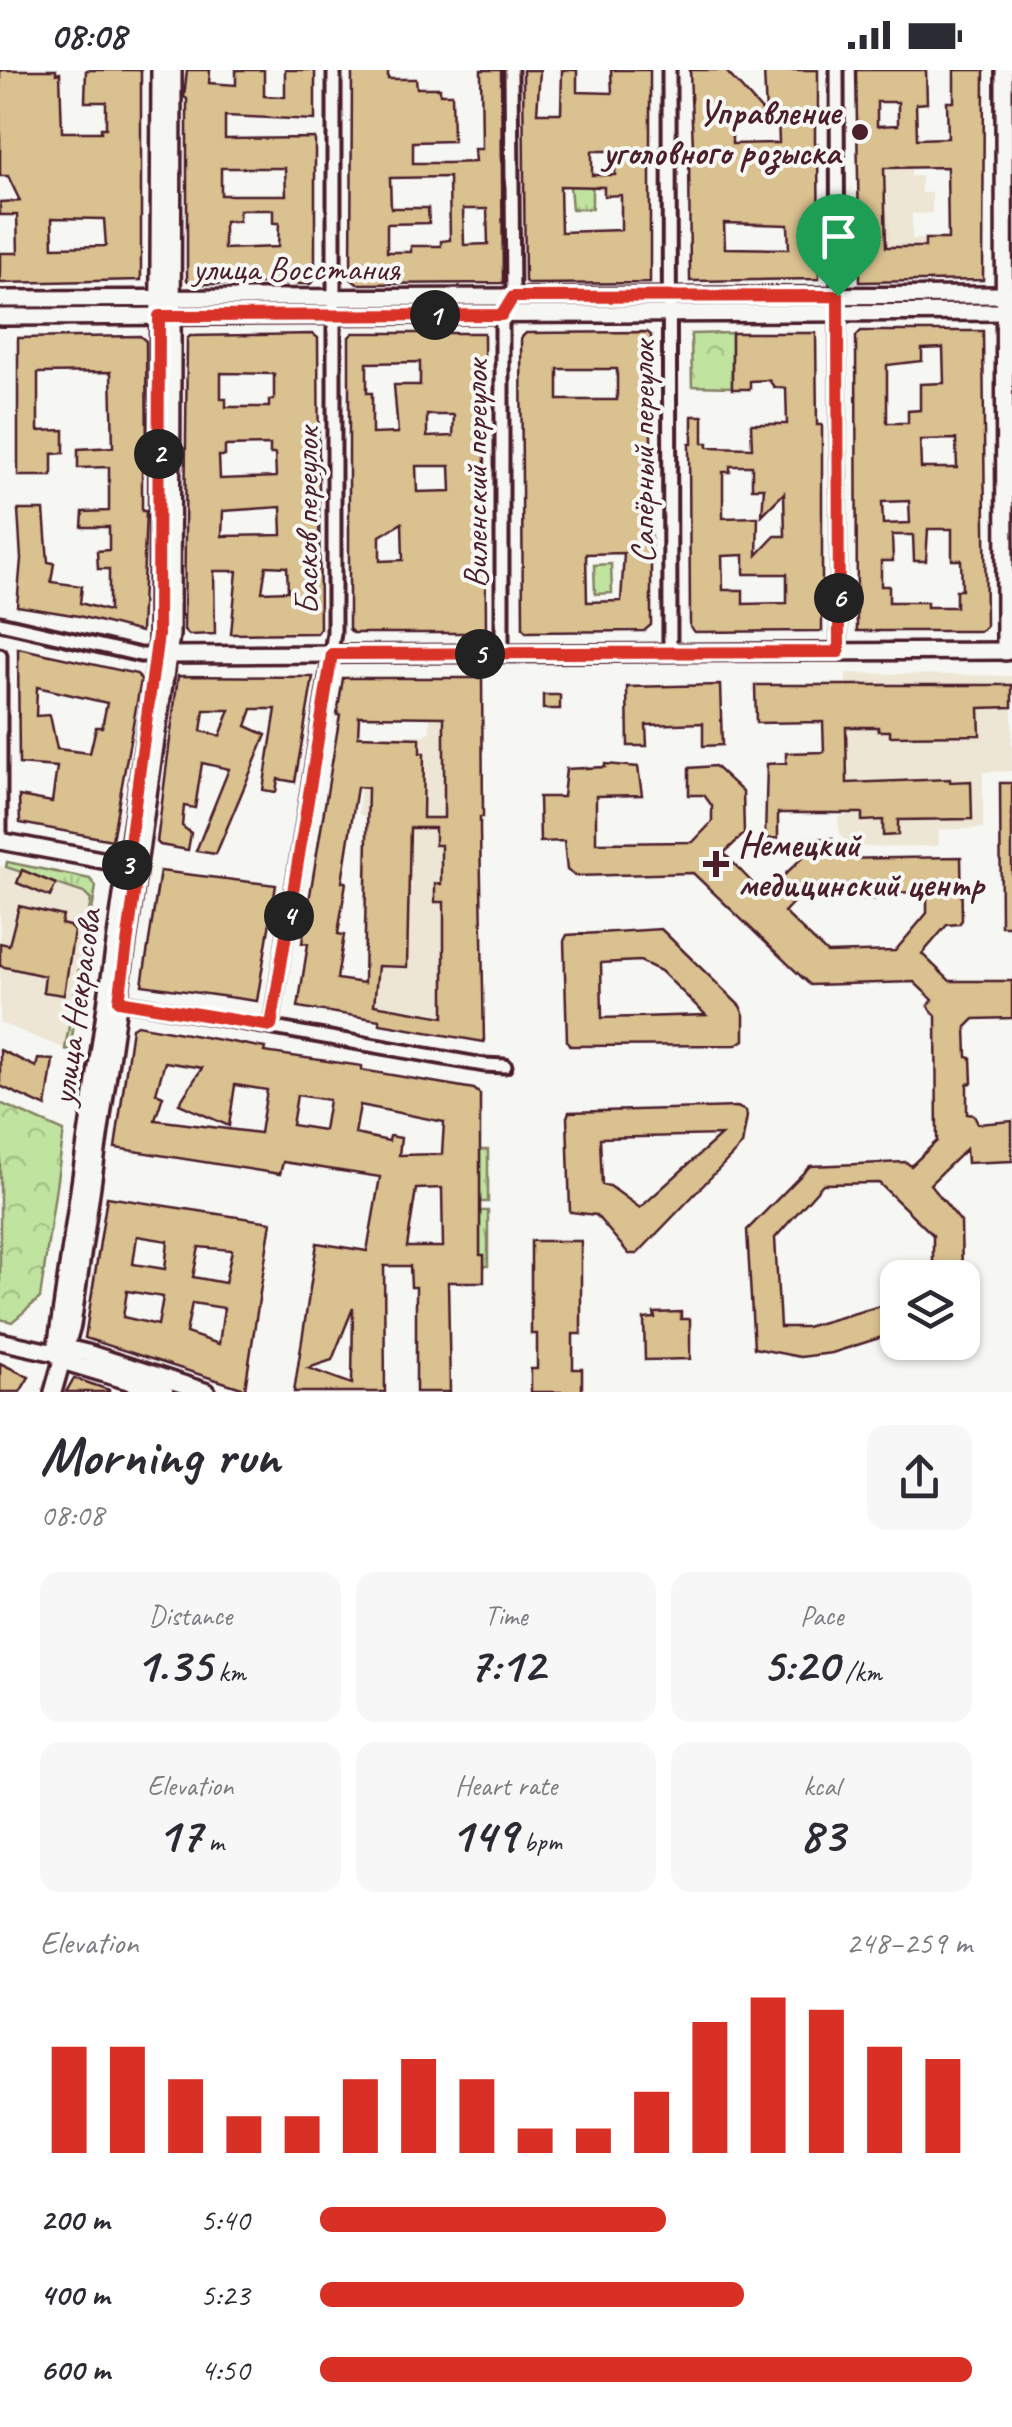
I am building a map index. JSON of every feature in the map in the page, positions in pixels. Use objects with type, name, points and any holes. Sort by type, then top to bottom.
[{"type":"street","name":"улица Некрасова","points":[[61,1354],[163,655],[166,298],[160,70]]},
{"type":"street","name":"улица Некрасова","points":[[166,298],[173,70]]},
{"type":"street","name":"Басков переулок","points":[[271,1026],[334,628],[334,70]]},
{"type":"street","points":[[511,70],[513,297]]},
{"type":"street","name":"Сапёрный переулок","points":[[669,70],[670,653]]},
{"type":"street","points":[[837,70],[839,652]]},
{"type":"street","points":[[0,624],[140,655],[1008,652],[1004,70]]},
{"type":"street","name":"улица Восстания","points":[[0,299],[669,296],[838,305]]},
{"type":"street","name":"Виленский переулок","points":[[502,654],[502,315],[513,297]]},
{"type":"street","name":"улица Восстания","points":[[0,317],[669,314],[838,305],[1008,304]]},
{"type":"street","points":[[0,655],[0,832]]},
{"type":"street","points":[[0,840],[132,866]]},
{"type":"street","points":[[113,1000],[505,1066]]},
{"type":"street","points":[[0,1341],[207,1392]]},
{"type":"street","points":[[43,1392],[61,1354]]},
{"type":"street","points":[[53,1392],[61,1354]]},
{"type":"street","points":[[61,1354],[165,1392]]},
{"type":"shaded area","points":[[860,146],[911,167],[911,176],[921,176],[921,193],[932,193],[932,213],[912,214],[912,239],[925,239],[926,281],[860,282]]},
{"type":"shaded area","points":[[846,673],[1012,676],[1012,771],[983,772],[983,828],[939,830],[938,846],[851,847],[839,834],[838,817],[847,816]]},
{"type":"shaded area","points":[[430,678],[482,678],[484,1042],[380,1024],[382,1006],[375,1005],[375,997],[362,996],[362,735],[425,735],[430,731]]},
{"type":"shaded area","points":[[0,866],[84,893],[91,900],[65,1049],[0,1023]]},
{"type":"green space","points":[[570,186],[592,187],[592,209],[572,209]]},
{"type":"green space","points":[[732,333],[732,387],[692,386],[691,334]]},
{"type":"green space","points":[[611,564],[612,593],[595,594],[594,565]]},
{"type":"green space","points":[[7,862],[90,879],[96,886],[70,1050],[65,1049],[91,900],[84,893],[6,867]]},
{"type":"green space","points":[[0,1103],[64,1131],[40,1298],[12,1322],[0,1319]]},
{"type":"green space","points":[[480,1150],[488,1150],[488,1202],[480,1202]]},
{"type":"green space","points":[[480,1211],[488,1211],[488,1266],[484,1266],[484,1256],[480,1255]]},
{"type":"building","points":[[0,70],[56,70],[56,74],[60,73],[62,132],[101,132],[101,128],[106,128],[106,102],[85,102],[86,70],[141,70],[141,280],[0,283],[0,253],[18,253],[17,215],[0,215],[0,202],[20,201],[8,176],[0,176]],"holes":[[[52,218],[104,219],[106,246],[53,247]]]},
{"type":"building","points":[[187,70],[210,70],[209,83],[236,85],[236,70],[264,70],[264,96],[285,97],[285,70],[315,70],[315,120],[225,116],[225,139],[315,138],[315,280],[310,284],[192,284],[187,280]],"holes":[[[221,168],[285,168],[286,195],[221,195]],[[239,210],[273,210],[273,223],[279,223],[278,247],[224,249],[224,222],[239,221]]]},
{"type":"building","points":[[352,70],[388,70],[388,79],[416,79],[417,88],[440,88],[440,94],[452,94],[453,141],[413,142],[413,163],[449,163],[475,162],[474,149],[482,149],[481,70],[501,70],[503,283],[357,284],[351,279]],"holes":[[[449,177],[450,240],[441,241],[441,246],[411,246],[411,252],[387,252],[387,224],[429,223],[428,208],[391,208],[390,178]],[[463,209],[487,209],[488,244],[464,245]]]},
{"type":"building","points":[[523,70],[540,70],[537,113],[561,113],[562,70],[577,70],[577,92],[612,93],[611,70],[650,70],[650,283],[525,281]],"holes":[[[592,151],[615,151],[615,175],[592,175]],[[560,186],[604,187],[604,196],[621,195],[621,230],[561,232]]]},
{"type":"building","points":[[690,70],[725,70],[766,115],[764,70],[818,70],[815,144],[819,279],[690,281],[689,148],[693,148]],"holes":[[[778,117],[779,143],[732,144],[732,118]],[[724,223],[788,225],[789,249],[725,248]]]},
{"type":"building","points":[[856,70],[926,70],[927,103],[916,104],[917,139],[948,138],[947,102],[954,102],[954,70],[984,70],[983,280],[860,282]],"holes":[[[877,102],[898,102],[898,125],[877,126]],[[947,167],[948,239],[925,239],[925,247],[886,247],[884,168]]]},
{"type":"building","points":[[861,331],[983,331],[986,626],[981,631],[857,631],[856,336]],"holes":[[[943,348],[944,383],[920,384],[920,410],[908,411],[908,423],[887,423],[887,365],[922,361],[922,349]],[[956,439],[957,468],[921,468],[920,440]],[[909,501],[910,523],[883,524],[882,502]],[[928,529],[952,529],[952,560],[961,560],[962,590],[956,590],[956,607],[889,602],[889,586],[881,586],[881,561],[893,561],[892,535],[913,535],[914,561],[926,561]]]},
{"type":"building","points":[[353,333],[484,333],[486,629],[482,633],[353,633],[349,629],[349,337]],"holes":[[[420,362],[420,385],[394,385],[398,433],[372,434],[367,363]],[[427,415],[454,415],[453,436],[427,437]],[[416,466],[450,466],[451,491],[417,492]],[[402,523],[403,560],[380,561],[380,536]]]},
{"type":"building","points":[[526,333],[651,335],[651,625],[644,631],[523,629],[521,338]],"holes":[[[558,369],[617,369],[617,400],[558,400]],[[624,553],[621,601],[587,602],[586,554]]]},
{"type":"building","points":[[732,333],[816,333],[817,425],[822,425],[822,631],[695,632],[690,627],[692,416],[703,416],[703,443],[708,443],[708,447],[752,448],[751,424],[787,424],[786,388],[774,387],[769,380],[750,381],[750,389],[732,389]],"holes":[[[730,466],[752,466],[752,488],[764,488],[762,515],[784,493],[785,536],[775,536],[757,555],[758,517],[723,518],[723,472],[730,472]],[[744,555],[744,574],[787,574],[787,603],[743,604],[743,590],[723,590],[722,556]]]},
{"type":"building","points":[[313,334],[318,338],[317,633],[231,634],[237,571],[214,571],[215,634],[189,635],[184,630],[190,336]],"holes":[[[221,373],[274,374],[274,400],[269,400],[269,407],[226,407],[226,399],[221,399]],[[270,445],[270,454],[275,454],[276,477],[220,479],[219,456],[225,456],[225,446]],[[281,507],[282,535],[222,536],[223,511]],[[266,566],[287,567],[288,591],[262,592]]]},
{"type":"building","points":[[140,336],[146,341],[147,465],[142,466],[142,511],[146,511],[141,632],[17,606],[21,559],[18,510],[44,510],[48,562],[54,563],[51,582],[82,586],[80,603],[109,611],[109,569],[98,569],[97,551],[109,550],[109,527],[82,527],[83,512],[109,511],[109,467],[78,468],[78,449],[113,447],[111,372],[38,373],[38,431],[64,430],[64,453],[52,454],[52,476],[18,476],[18,338]]},
{"type":"building","points":[[18,648],[137,674],[141,680],[112,840],[20,823],[19,796],[52,802],[57,767],[19,764]],"holes":[[[37,687],[107,703],[90,753],[57,749],[50,715],[36,716]]]},
{"type":"building","points":[[178,676],[313,677],[295,782],[278,779],[276,792],[263,790],[276,709],[252,709],[246,726],[266,735],[216,854],[196,851],[229,769],[202,763],[195,808],[184,806],[182,826],[191,833],[188,850],[157,842]],"holes":[[[204,710],[230,710],[220,736],[201,731]]]},
{"type":"building","points":[[343,678],[482,678],[484,1042],[298,1007],[308,944],[302,943]],"holes":[[[359,716],[444,717],[444,818],[423,818],[424,753],[420,753],[420,738],[358,736]],[[357,787],[368,788],[364,983],[337,979],[344,935],[338,934],[346,882],[342,882]],[[410,828],[435,828],[435,845],[441,845],[441,884],[435,884],[435,902],[444,902],[444,1017],[374,1005],[378,966],[407,967]]]},
{"type":"building","points":[[720,685],[722,745],[703,746],[703,723],[646,725],[647,746],[628,746],[627,687]]},
{"type":"building","points":[[755,685],[1012,685],[1012,707],[979,708],[980,735],[890,736],[890,731],[878,731],[878,727],[846,727],[847,783],[971,781],[972,819],[898,820],[898,835],[883,836],[883,820],[862,821],[862,813],[778,813],[778,838],[765,839],[767,764],[786,763],[786,753],[824,752],[823,722],[756,723]]},
{"type":"building","points":[[543,695],[560,695],[560,709],[543,709]]},
{"type":"building","points":[[605,764],[638,767],[642,795],[596,796],[596,843],[693,842],[712,822],[712,806],[704,795],[689,795],[689,768],[715,766],[743,792],[744,834],[724,853],[764,895],[803,857],[803,839],[832,838],[832,859],[961,857],[962,920],[947,925],[922,954],[950,981],[1012,981],[1012,1018],[974,1019],[966,1027],[972,1083],[967,1084],[967,1114],[974,1115],[978,1124],[1012,1121],[1012,1161],[967,1163],[966,1149],[930,1184],[961,1222],[962,1260],[933,1260],[933,1235],[879,1183],[823,1184],[775,1238],[780,1327],[806,1327],[880,1306],[880,1338],[832,1353],[800,1357],[754,1348],[747,1230],[810,1166],[906,1162],[911,1166],[937,1141],[936,1016],[928,1006],[933,1000],[914,982],[810,985],[693,873],[575,876],[567,870],[564,841],[540,842],[539,797],[563,797],[566,769]],"holes":[[[852,890],[852,899],[876,899],[876,893],[927,892],[927,913],[895,951],[827,953],[784,912],[803,892]]]},
{"type":"building","points":[[1000,783],[1012,783],[1012,926],[1001,926]]},
{"type":"building","points":[[22,870],[56,884],[50,897],[17,883]]},
{"type":"building","points":[[160,871],[276,885],[257,1001],[142,985]]},
{"type":"building","points":[[19,906],[63,916],[61,924],[74,931],[64,995],[43,992],[45,976],[0,966],[0,943],[9,945]]},
{"type":"building","points":[[661,929],[740,1006],[744,1040],[736,1045],[570,1046],[564,941],[567,935]],"holes":[[[640,961],[661,971],[706,1015],[602,1018],[601,963]]]},
{"type":"building","points":[[137,1025],[265,1048],[264,1052],[362,1066],[362,1070],[474,1089],[480,1094],[480,1255],[484,1255],[484,1282],[448,1282],[450,1392],[416,1392],[416,1287],[411,1287],[410,1266],[384,1266],[385,1392],[294,1392],[317,1243],[367,1251],[380,1177],[283,1162],[280,1174],[115,1148],[132,1028]],"holes":[[[165,1062],[202,1068],[179,1104],[229,1126],[235,1085],[267,1090],[260,1133],[155,1120],[163,1096],[156,1093]],[[297,1095],[329,1100],[324,1130],[292,1125]],[[360,1105],[444,1122],[442,1154],[399,1155],[401,1138],[390,1136],[389,1141],[355,1134]],[[442,1188],[443,1247],[407,1247],[416,1189]],[[353,1308],[352,1384],[308,1368],[332,1360]]]},
{"type":"building","points":[[0,1050],[36,1067],[38,1059],[53,1060],[46,1107],[0,1086]]},
{"type":"building","points":[[737,1107],[746,1111],[747,1116],[742,1145],[637,1254],[629,1254],[596,1215],[570,1212],[569,1112]],"holes":[[[721,1135],[640,1208],[610,1186],[602,1185],[600,1138]]]},
{"type":"building","points":[[107,1197],[271,1222],[245,1389],[85,1338]],"holes":[[[137,1236],[168,1241],[165,1269],[133,1264]],[[199,1247],[232,1250],[225,1283],[193,1277]],[[127,1291],[163,1297],[158,1325],[123,1317]],[[192,1303],[224,1308],[219,1344],[186,1333]]]},
{"type":"building","points":[[531,1241],[581,1241],[581,1334],[573,1334],[573,1369],[582,1369],[582,1392],[531,1392],[531,1369],[537,1369],[537,1334],[531,1334]]},
{"type":"building","points":[[681,1312],[681,1319],[690,1319],[690,1359],[645,1360],[644,1319],[655,1318],[654,1313]]},
{"type":"building","points":[[0,1363],[29,1377],[20,1392],[0,1392]]},
{"type":"building","points":[[74,1378],[109,1390],[109,1392],[66,1392]]},
{"type":"place","name":"Управление уголовного розыска","points":[[860,132]]},
{"type":"place","name":"Немецкий медицинский центр","points":[[716,864]]},
{"type":"route","points":[[838,296],[839,652],[332,654],[271,1026],[119,1001],[138,866],[127,864],[157,655],[159,316],[502,315],[513,297],[838,296]]}]
